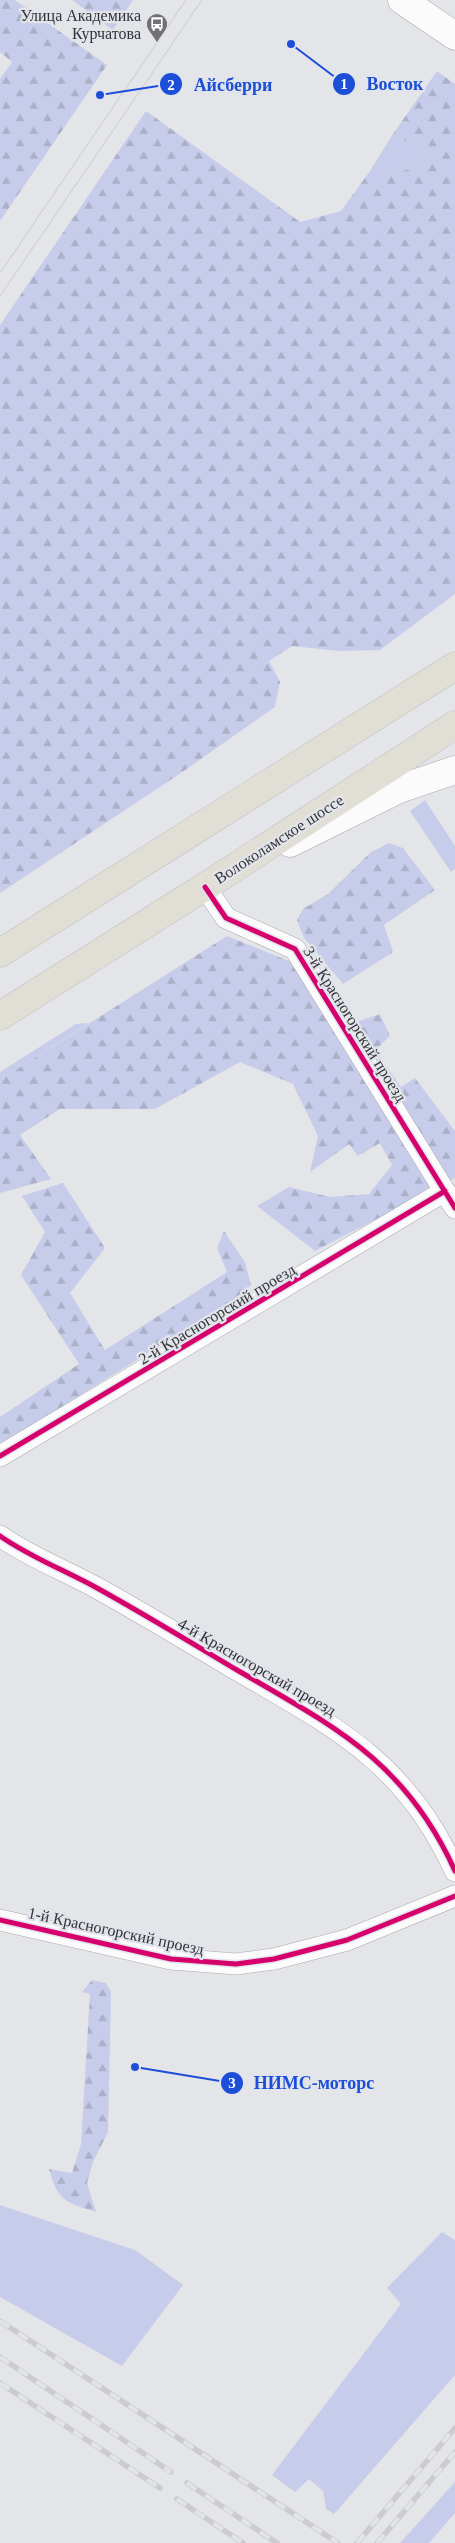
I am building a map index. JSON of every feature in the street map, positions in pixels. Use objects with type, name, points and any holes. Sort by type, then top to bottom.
[{"type":"main road","points":[[402,0],[455,36]]},
{"type":"main road","points":[[0,953],[455,666]]},
{"type":"main road","name":"Волоколамское шоссе","points":[[0,1016],[211,883],[455,725]]},
{"type":"main road","points":[[211,883],[399,789],[455,770]]},
{"type":"street","name":"3-й Красногорский проезд","points":[[211,883],[226,918],[295,949],[450,1199]]},
{"type":"street","name":"2-й Красногорский проезд","points":[[0,1456],[450,1199]]},
{"type":"street","name":"4-й Красногорский проезд","points":[[0,1536],[19,1549],[96,1587],[333,1726],[373,1756],[409,1792],[439,1839],[455,1871]]},
{"type":"street","name":"1-й Красногорский проезд","points":[[0,1920],[171,1959],[236,1964],[274,1959],[347,1940],[455,1896]]},
{"type":"green space","points":[[0,0],[15,0],[107,65],[0,221],[0,79],[12,62],[0,52]]},
{"type":"green space","points":[[72,0],[133,0],[113,30]]},
{"type":"green space","points":[[437,71],[455,84],[455,594],[380,650],[339,651],[292,646],[269,661],[280,682],[275,707],[178,775],[0,893],[0,325],[146,111],[300,222],[341,211],[370,171],[402,171],[421,162],[429,155],[420,146],[391,137]]},
{"type":"green space","points":[[391,137],[420,146],[429,155],[421,162],[402,171],[370,171]]},
{"type":"green space","points":[[425,800],[455,846],[455,869],[451,872],[410,811]]},
{"type":"green space","points":[[389,843],[403,848],[435,890],[384,925],[393,952],[343,984],[304,938],[297,920],[303,909],[328,894],[371,852]]},
{"type":"green space","points":[[227,936],[294,963],[335,1029],[380,1014],[390,1036],[375,1050],[401,1087],[415,1078],[455,1131],[455,1178],[315,1251],[257,1206],[289,1187],[330,1197],[369,1194],[392,1165],[380,1143],[358,1156],[349,1144],[310,1172],[318,1136],[293,1084],[240,1062],[155,1109],[60,1109],[20,1135],[51,1179],[0,1193],[0,1080]]},
{"type":"green space","points":[[89,1023],[0,1080],[0,1072],[76,1024]]},
{"type":"green space","points":[[63,1183],[105,1248],[70,1293],[105,1350],[227,1272],[217,1248],[224,1231],[245,1262],[251,1285],[233,1300],[0,1445],[0,1417],[79,1364],[21,1275],[45,1232],[22,1196]]},
{"type":"green space","points":[[92,1980],[106,1983],[111,1992],[108,2132],[93,2162],[87,2183],[96,2212],[77,2206],[65,2199],[56,2188],[49,2169],[72,2173],[81,2144],[90,1994],[82,1992]]},
{"type":"green space","points":[[0,2205],[135,2250],[183,2285],[122,2366],[0,2297]]},
{"type":"green space","points":[[442,2232],[455,2240],[455,2375],[334,2514],[326,2509],[323,2491],[309,2479],[295,2492],[272,2475],[401,2304],[387,2288]]},
{"type":"green space","points":[[455,2482],[455,2513],[429,2543],[400,2543]]},
{"type":"tram line","points":[[0,273],[186,0]]},
{"type":"tram line","points":[[0,296],[202,0]]},
{"type":"railway","points":[[0,2321],[338,2543]]},
{"type":"railway","points":[[0,2357],[171,2472]]},
{"type":"railway","points":[[0,2383],[160,2488]]},
{"type":"railway","points":[[357,2543],[455,2428]]},
{"type":"railway","points":[[377,2543],[455,2452]]},
{"type":"railway","points":[[187,2483],[277,2543]]},
{"type":"railway","points":[[177,2499],[243,2543]]},
{"type":"cycle path","points":[[205,887],[226,918],[295,949],[455,1208]]},
{"type":"cycle path","points":[[0,1456],[445,1191]]},
{"type":"cycle path","points":[[0,1536],[132,1608],[306,1710],[336,1730],[364,1751],[390,1775],[414,1802],[436,1833],[455,1871]]},
{"type":"cycle path","points":[[0,1920],[171,1959],[236,1964],[274,1959],[347,1940],[455,1896]]},
{"type":"place","name":"Улица Академика Курчатова","points":[[157,43]]},
{"type":"place","name":"Восток","points":[[291,44]]},
{"type":"place","name":"Айсберри","points":[[100,95]]},
{"type":"place","name":"НИМС-моторс","points":[[135,2067]]}]
